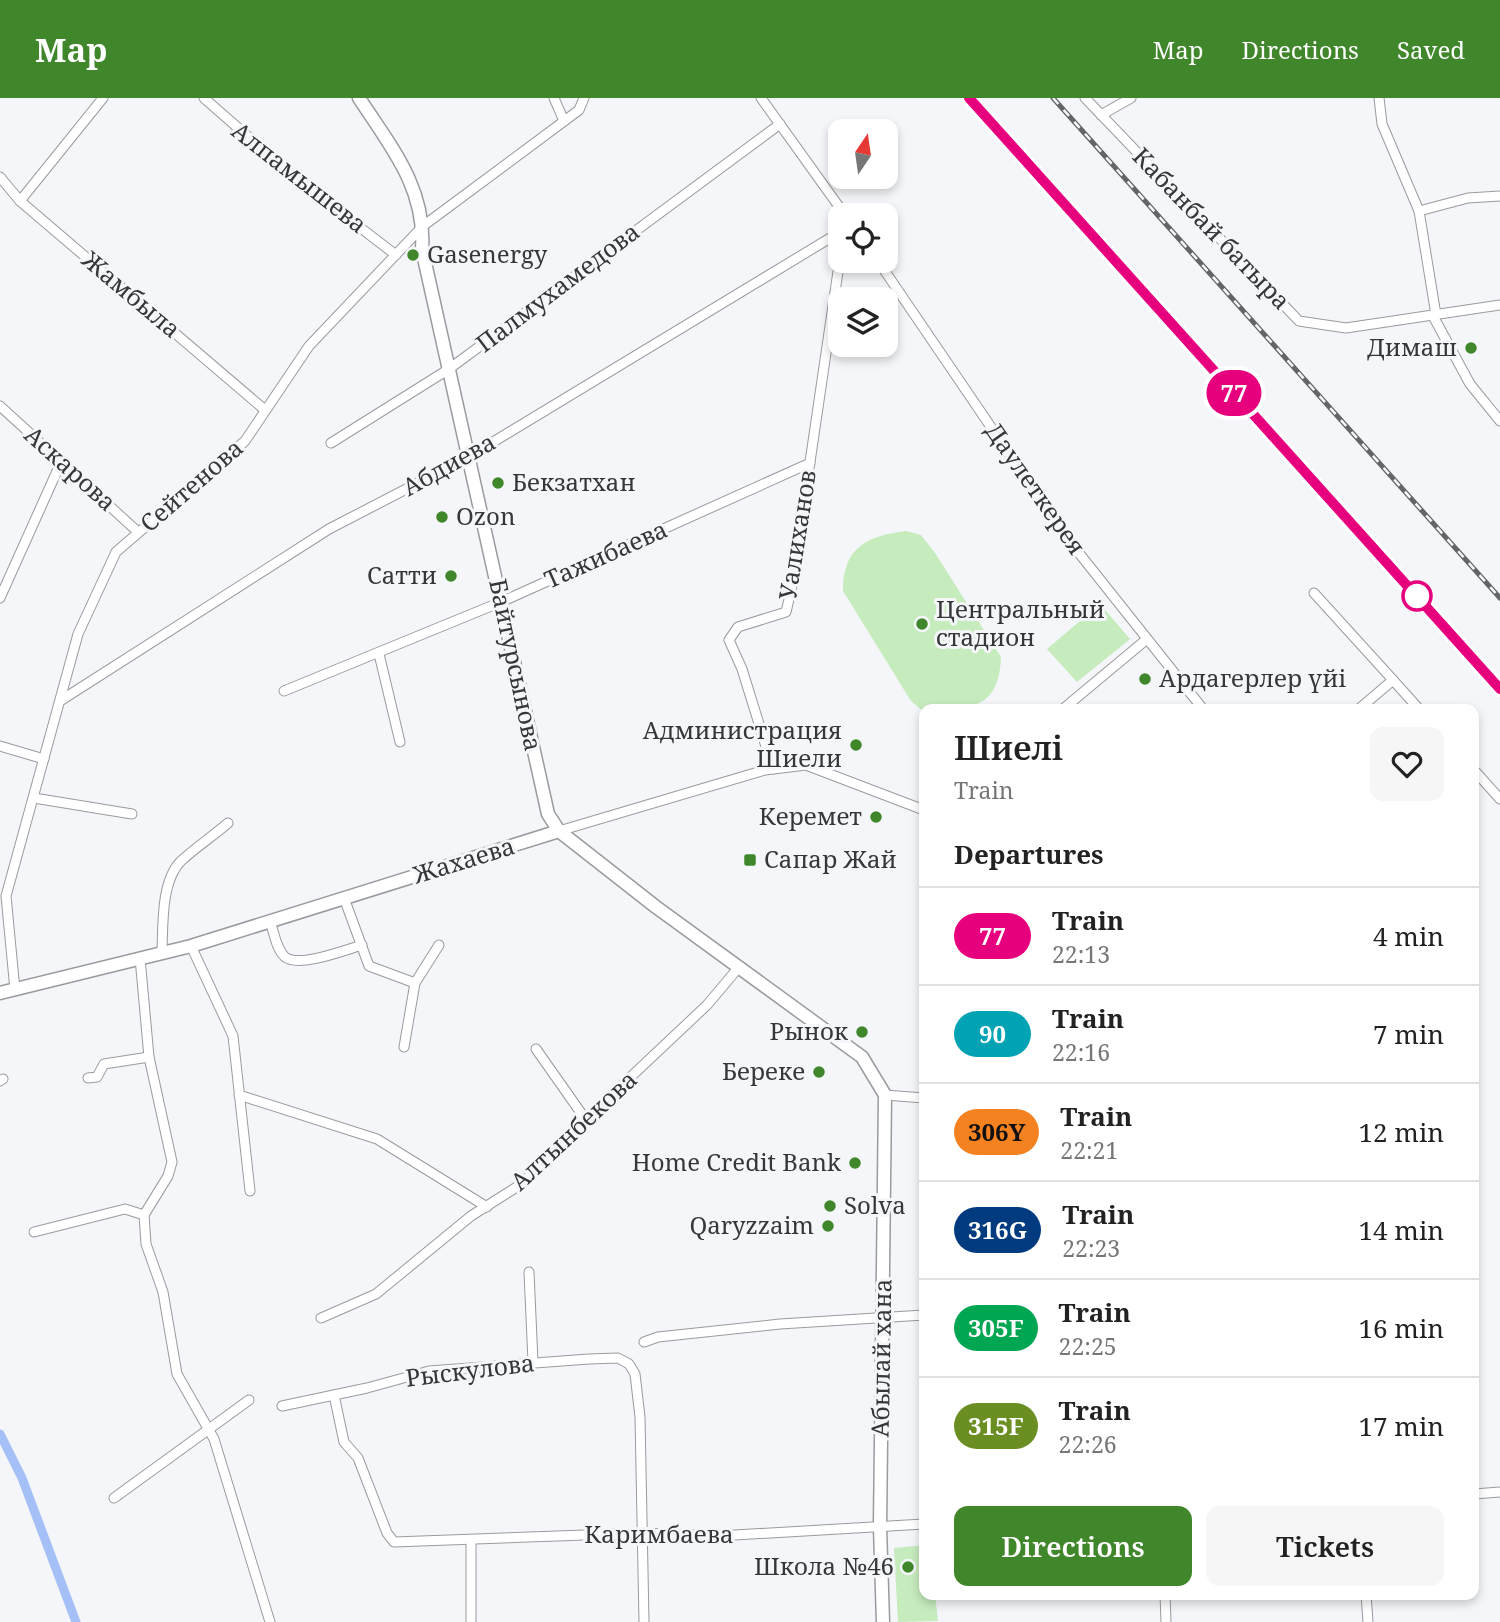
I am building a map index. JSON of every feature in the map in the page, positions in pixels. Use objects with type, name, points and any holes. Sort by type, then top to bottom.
[{"type":"main road","name":"Байтурсынова","points":[[359,98],[411,178],[423,226],[422,249],[548,814],[559,831],[656,907],[862,1057],[885,1095]]},
{"type":"main road","name":"Жахаева","points":[[0,993],[191,946],[559,831]]},
{"type":"main road","name":"Абылай хана","points":[[883,1622],[880,1527],[885,1095]]},
{"type":"street","points":[[20,201],[103,98]]},
{"type":"street","name":"Алпамышева","points":[[204,98],[293,176],[397,255]]},
{"type":"street","points":[[554,98],[564,121]]},
{"type":"street","name":"Сейтенова","points":[[15,990],[6,896],[78,634],[116,552],[244,441],[309,346],[423,226],[579,110],[584,98]]},
{"type":"street","points":[[761,98],[836,203]]},
{"type":"street","name":"Кабанбай батыра","points":[[1085,98],[1299,321],[1346,328],[1500,304]]},
{"type":"street","points":[[1101,114],[1130,98]]},
{"type":"street","points":[[1379,98],[1382,124],[1419,211],[1435,315],[1469,384],[1500,421]]},
{"type":"street","name":"Палмухамедова","points":[[331,443],[449,369],[780,124]]},
{"type":"street","name":"Жамбыла","points":[[0,177],[20,201],[265,410]]},
{"type":"street","points":[[1419,211],[1468,198],[1500,196]]},
{"type":"street","name":"Абдиева","points":[[60,701],[329,528],[470,456],[828,239]]},
{"type":"street","name":"Уалиханов","points":[[773,769],[742,669],[729,640],[738,627],[786,612],[838,273]]},
{"type":"street","name":"Даулеткерея","points":[[886,273],[1063,533],[1199,704]]},
{"type":"street","name":"Аскарова","points":[[0,407],[62,460],[138,533]]},
{"type":"street","points":[[0,598],[62,460]]},
{"type":"street","name":"Тажибаева","points":[[285,691],[501,602],[810,463]]},
{"type":"street","points":[[1314,593],[1415,704]]},
{"type":"street","points":[[1069,704],[1147,639]]},
{"type":"street","points":[[379,654],[400,742]]},
{"type":"street","points":[[1366,704],[1393,680]]},
{"type":"street","points":[[0,746],[44,759]]},
{"type":"street","name":"Жахаева","points":[[559,831],[773,769],[806,765],[919,808]]},
{"type":"street","points":[[1479,775],[1500,799]]},
{"type":"street","points":[[34,798],[132,814]]},
{"type":"street","points":[[162,951],[164,912],[171,880],[180,862],[228,823]]},
{"type":"street","points":[[344,898],[369,966],[415,983]]},
{"type":"street","points":[[270,920],[278,948],[286,958],[300,962],[362,945]]},
{"type":"street","points":[[404,1047],[415,983],[439,945]]},
{"type":"street","points":[[191,946],[233,1036],[250,1191]]},
{"type":"street","points":[[140,958],[149,1057],[172,1162],[169,1176],[144,1214],[146,1244],[163,1292],[177,1374],[208,1430],[228,1475],[270,1622]]},
{"type":"street","name":"Алтынбекова","points":[[321,1318],[376,1294],[487,1206],[523,1184],[707,1005],[739,967]]},
{"type":"street","points":[[537,1049],[586,1120]]},
{"type":"street","points":[[88,1078],[97,1077],[104,1064],[149,1057]]},
{"type":"street","points":[[240,1095],[377,1139],[487,1206]]},
{"type":"street","points":[[885,1095],[919,1098]]},
{"type":"street","points":[[34,1232],[125,1209],[144,1214]]},
{"type":"street","points":[[530,1272],[533,1362]]},
{"type":"street","points":[[644,1342],[658,1337],[780,1324],[919,1315]]},
{"type":"street","name":"Рыскулова","points":[[282,1406],[429,1371],[618,1358],[629,1364],[635,1374],[640,1417],[641,1533]]},
{"type":"street","name":"Каримбаева","points":[[334,1395],[344,1442],[358,1458],[387,1533],[394,1542],[641,1533],[718,1536],[919,1524]]},
{"type":"street","points":[[114,1498],[249,1400]]},
{"type":"street","points":[[1479,1494],[1500,1492]]},
{"type":"street","points":[[641,1533],[644,1622]]},
{"type":"street","points":[[471,1541],[471,1622]]},
{"type":"street","points":[[1165,1600],[1166,1622]]},
{"type":"street","points":[[1366,1600],[1368,1622]]},
{"type":"green space","name":"Центральный стадион","points":[[906,531],[921,535],[1001,657],[994,688],[987,698],[978,704],[919,704],[919,708],[911,701],[843,591],[847,564],[853,554],[869,541]]},
{"type":"green space","points":[[1100,604],[1130,639],[1077,682],[1047,649]]},
{"type":"green space","points":[[919,1546],[919,1600],[936,1600],[938,1621],[898,1622],[894,1548]]},
{"type":"waterway","points":[[0,1434],[22,1478],[76,1622]]},
{"type":"railway","points":[[969,98],[1500,689]]},
{"type":"railway","points":[[1053,98],[1500,598]]},
{"type":"train","name":"77","points":[[969,98],[1500,689]]},
{"type":"place","name":"Gasenergy","points":[[413,255]]},
{"type":"place","name":"Димаш","points":[[1471,348]]},
{"type":"place","name":"Бекзатхан","points":[[498,483]]},
{"type":"place","name":"Ozon","points":[[442,517]]},
{"type":"place","name":"Сатти","points":[[451,576]]},
{"type":"place","name":"Центральный стадион","points":[[922,624]]},
{"type":"place","name":"Ардагерлер үйі","points":[[1145,679]]},
{"type":"place","name":"Администрация Шиели","points":[[856,745]]},
{"type":"place","name":"Керемет","points":[[876,817]]},
{"type":"place","name":"Сапар Жай","points":[[750,860]]},
{"type":"place","name":"Рынок","points":[[862,1032]]},
{"type":"place","name":"Береке","points":[[819,1072]]},
{"type":"place","name":"Home Credit Bank","points":[[855,1163]]},
{"type":"place","name":"Solva","points":[[830,1206]]},
{"type":"place","name":"Qaryzzaim","points":[[828,1226]]},
{"type":"place","name":"Школа №46","points":[[908,1567]]}]
